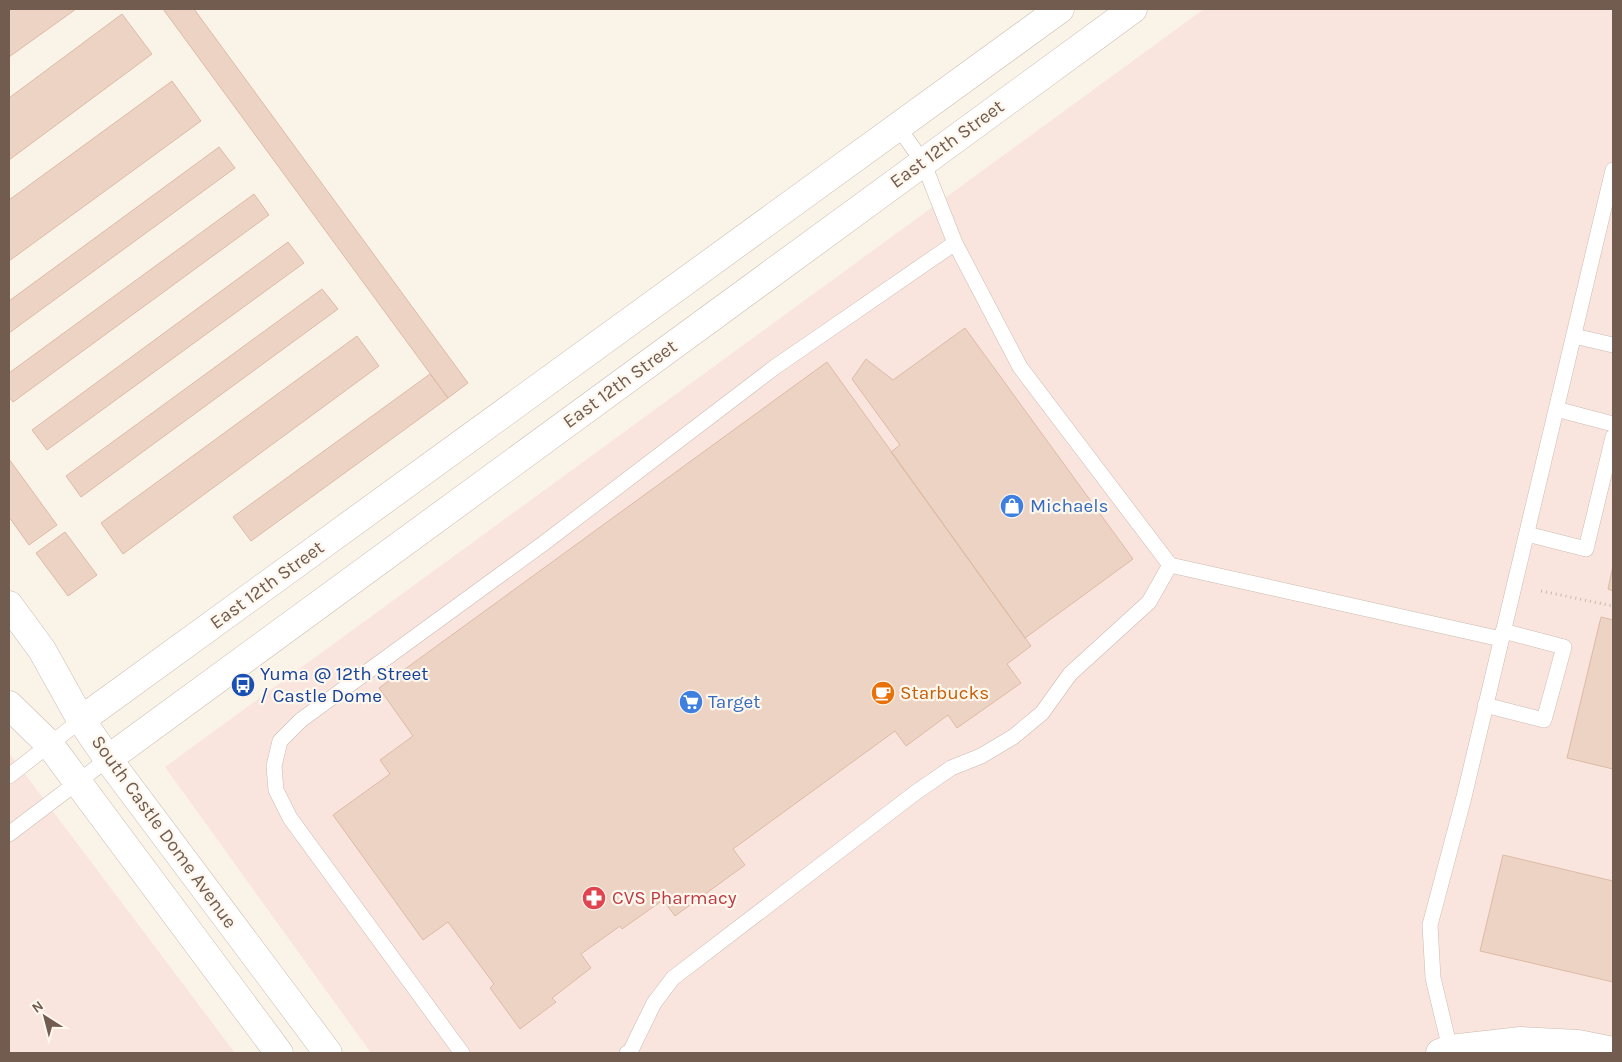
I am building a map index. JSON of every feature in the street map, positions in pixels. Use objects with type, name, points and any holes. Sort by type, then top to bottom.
[{"type":"street","name":"East 12th Street","points":[[81,720],[1060,9]]},
{"type":"street","name":"East 12th Street","points":[[108,759],[1132,9]]},
{"type":"street","name":"South Castle Dome Avenue","points":[[9,605],[42,650],[81,720],[108,759],[328,1053]]},
{"type":"street","name":"South Castle Dome Avenue","points":[[9,705],[50,745],[279,1053]]},
{"type":"street","points":[[1445,1051],[1521,1041],[1578,1044],[1613,1051]]},
{"type":"lane","points":[[898,127],[923,162],[955,243],[1020,366],[1170,565],[1564,648],[1544,720],[1485,705]]},
{"type":"lane","points":[[1445,1051],[1433,978],[1430,925],[1459,815],[1613,170]]},
{"type":"lane","points":[[462,1053],[290,818],[276,790],[274,766],[280,741],[301,720],[544,543],[775,367],[955,243]]},
{"type":"lane","points":[[1574,336],[1613,345]]},
{"type":"lane","points":[[1556,409],[1613,424]]},
{"type":"lane","points":[[1526,534],[1586,549],[1613,438]]},
{"type":"lane","points":[[627,1053],[631,1050],[654,1003],[673,978],[915,793],[952,768],[981,756],[1013,737],[1042,713],[1070,674],[1149,602],[1170,565]]},
{"type":"lane","points":[[9,776],[81,720]]},
{"type":"lane","points":[[9,834],[79,783],[108,759]]},
{"type":"path","points":[[1541,591],[1613,606]]},
{"type":"shaded area","points":[[1204,9],[1613,9],[1613,1053],[371,1053],[165,767]]},
{"type":"shaded area","points":[[9,753],[235,1053],[9,1053]]},
{"type":"building","points":[[9,9],[76,9],[9,57]]},
{"type":"building","points":[[163,9],[194,9],[468,383],[448,398]]},
{"type":"building","points":[[122,14],[152,54],[9,160],[9,98]]},
{"type":"building","points":[[172,81],[201,121],[9,261],[9,200]]},
{"type":"building","points":[[219,147],[235,168],[9,333],[9,301]]},
{"type":"building","points":[[254,194],[269,215],[13,402],[9,397],[9,373]]},
{"type":"building","points":[[288,242],[304,263],[47,450],[32,430]]},
{"type":"building","points":[[322,289],[338,309],[81,497],[66,476]]},
{"type":"building","name":"Michaels","points":[[965,328],[1133,559],[1025,638],[891,452],[900,445],[852,379],[866,359],[893,380]]},
{"type":"building","points":[[357,336],[379,366],[123,554],[101,523]]},
{"type":"building","name":"Target","points":[[827,362],[1031,646],[1007,664],[1021,683],[957,728],[948,715],[906,746],[895,731],[733,849],[745,865],[675,916],[663,900],[622,929],[620,926],[581,954],[591,968],[552,998],[556,1002],[520,1029],[490,988],[494,984],[448,922],[423,940],[333,815],[390,774],[380,760],[413,736],[379,688]]},
{"type":"building","points":[[430,374],[448,398],[251,541],[233,517]]},
{"type":"building","points":[[9,459],[57,525],[29,545],[9,517]]},
{"type":"building","points":[[65,532],[97,575],[68,596],[36,553]]},
{"type":"building","points":[[1613,566],[1613,591],[1608,589]]},
{"type":"building","points":[[1601,617],[1613,620],[1613,769],[1567,758]]},
{"type":"building","points":[[1503,855],[1613,881],[1613,982],[1480,951]]},
{"type":"place","name":"Michaels","points":[[1012,506]]},
{"type":"place","name":"Yuma @ 12th Street / Castle Dome","points":[[243,685]]},
{"type":"place","name":"Starbucks","points":[[883,693]]},
{"type":"place","name":"Target","points":[[691,702]]},
{"type":"place","name":"CVS Pharmacy","points":[[594,898]]}]
